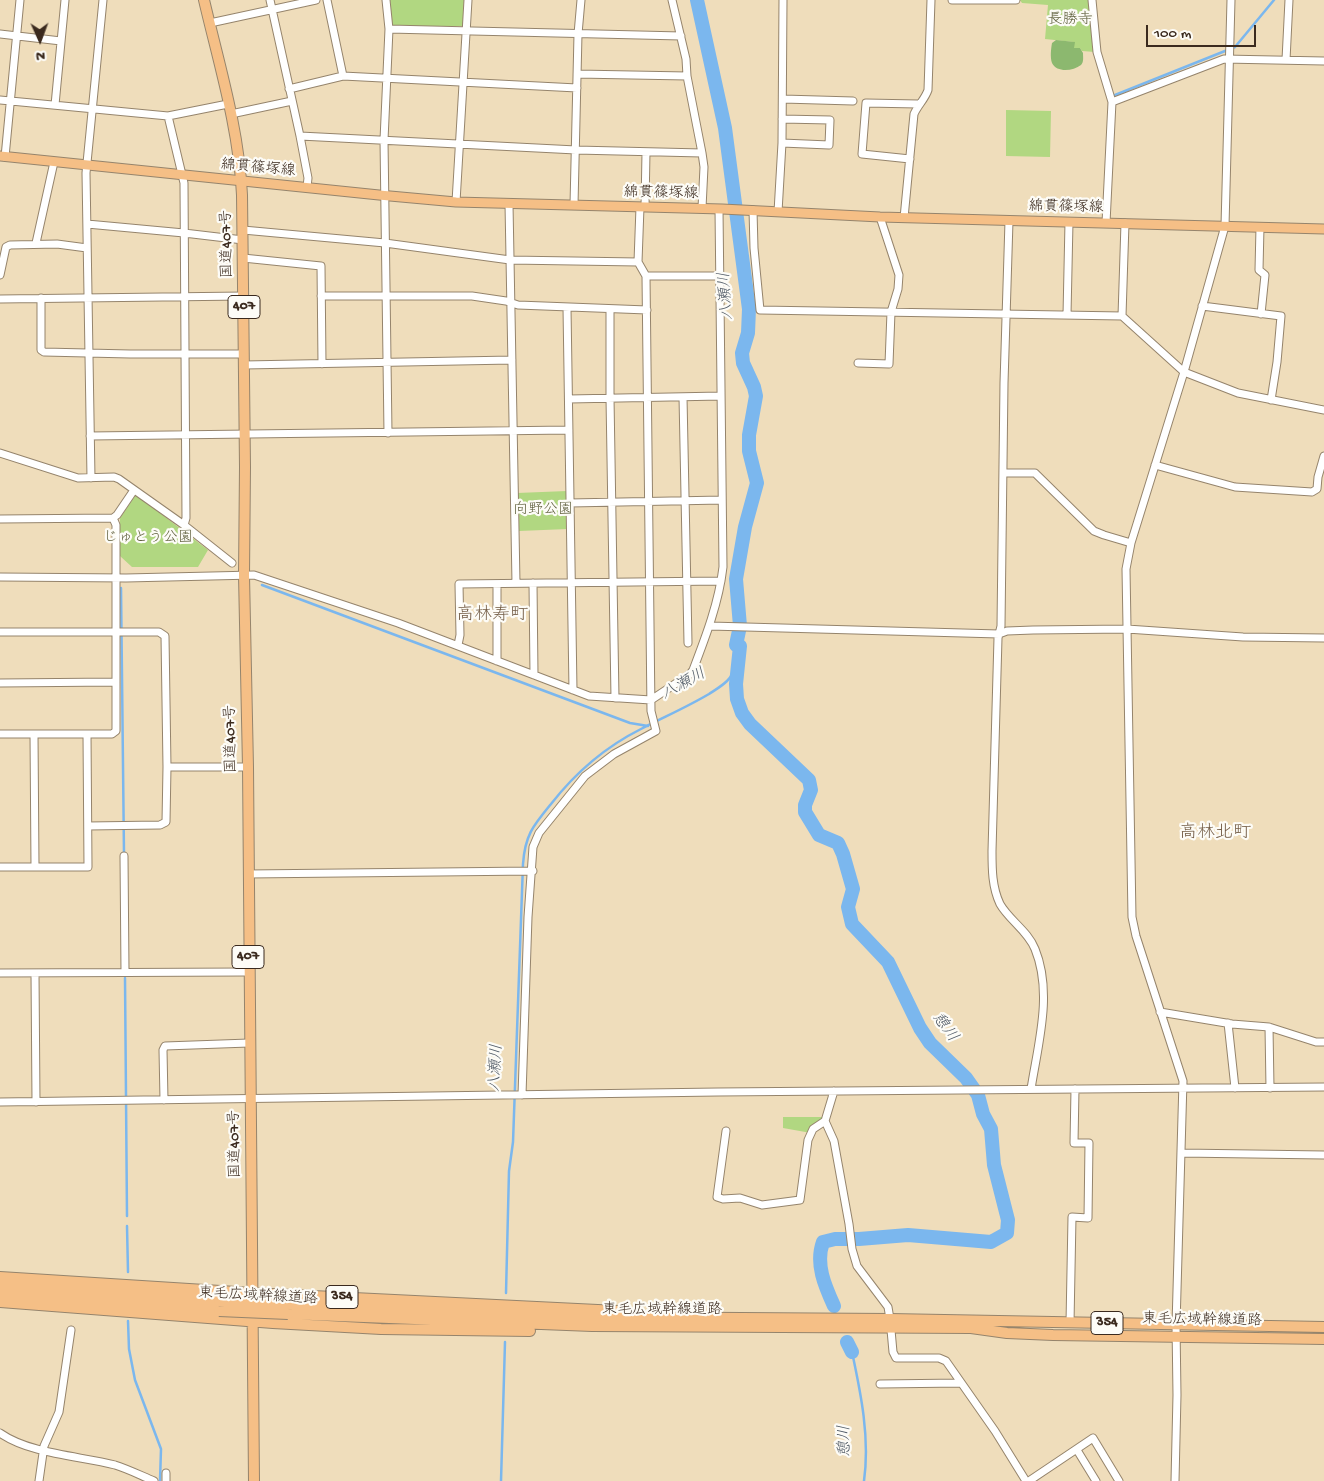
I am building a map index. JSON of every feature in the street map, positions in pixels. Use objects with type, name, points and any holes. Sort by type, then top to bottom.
[{"type":"highway","name":"国道407号","points":[[204,0],[229,109],[242,181],[245,434],[244,575],[248,767],[248,972],[254,1481]]},
{"type":"highway","name":"354","points":[[0,1277],[252,1293],[612,1310],[683,1317]]},
{"type":"highway","name":"東毛広域幹線道路","points":[[0,1284],[219,1306]]},
{"type":"highway","name":"東毛広域幹線道路","points":[[0,1294],[573,1326],[1070,1323],[1324,1327]]},
{"type":"highway","name":"354","points":[[0,1302],[253,1322],[381,1329],[609,1332],[660,1326]]},
{"type":"highway","name":"東毛広域幹線道路","points":[[288,1309],[891,1323],[1053,1335],[1324,1339]]},
{"type":"main road","name":"綿貫篠塚線","points":[[2,156],[456,202],[702,208],[904,218],[1324,229]]},
{"type":"street","points":[[2,156],[10,101],[20,0]]},
{"type":"street","points":[[55,105],[65,0]]},
{"type":"street","points":[[91,478],[86,165],[103,0]]},
{"type":"street","points":[[270,0],[300,136],[308,178],[307,188]]},
{"type":"street","points":[[210,24],[316,0]]},
{"type":"street","points":[[327,0],[343,76]]},
{"type":"street","points":[[386,0],[389,29],[384,140],[384,196],[388,433]]},
{"type":"street","points":[[456,202],[468,0]]},
{"type":"street","points":[[574,206],[578,34],[581,0]]},
{"type":"street","points":[[672,0],[686,59],[687,76],[702,153],[704,167],[702,208]]},
{"type":"street","points":[[778,212],[782,143],[783,0]]},
{"type":"street","points":[[904,218],[914,114],[918,104],[925,97],[928,90],[931,0]]},
{"type":"street","points":[[952,0],[1016,0]]},
{"type":"street","points":[[1092,0],[1097,52],[1112,102],[1106,223]]},
{"type":"street","points":[[1175,1481],[1176,1325],[1183,1082],[1140,951],[1132,917],[1126,569],[1130,543],[1184,372],[1224,226],[1231,0]]},
{"type":"street","points":[[1286,60],[1289,0]]},
{"type":"street","points":[[389,29],[681,36]]},
{"type":"street","points":[[0,34],[61,41]]},
{"type":"street","points":[[1112,102],[1224,59],[1324,61]]},
{"type":"street","points":[[577,74],[687,76]]},
{"type":"street","points":[[289,89],[343,76],[577,88]]},
{"type":"street","points":[[783,99],[853,101]]},
{"type":"street","points":[[0,100],[168,116],[292,100]]},
{"type":"street","points":[[910,158],[862,154],[866,103],[918,104]]},
{"type":"street","points":[[168,116],[184,183],[186,434],[186,518],[184,525]]},
{"type":"street","points":[[782,119],[830,120],[829,145],[782,143]]},
{"type":"street","points":[[300,136],[576,150],[702,153]]},
{"type":"street","points":[[520,1095],[531,871],[534,847],[539,834],[584,776],[614,754],[656,731],[651,700],[646,276],[638,262],[646,152]]},
{"type":"street","points":[[36,243],[54,162]]},
{"type":"street","points":[[509,204],[516,584]]},
{"type":"street","points":[[0,577],[115,578],[254,575],[398,623],[589,696],[651,700],[690,674],[693,670],[710,626],[723,567],[719,276],[720,209]]},
{"type":"street","points":[[751,210],[760,310],[1122,316],[1184,372],[1238,393],[1324,410]]},
{"type":"street","points":[[858,363],[889,364],[891,312],[898,289],[899,275],[880,217]]},
{"type":"street","points":[[1010,221],[1001,626],[999,634],[992,851],[995,890],[1001,905],[1034,946],[1041,965],[1044,981],[1042,1013],[1031,1089]]},
{"type":"street","points":[[1067,315],[1069,222]]},
{"type":"street","points":[[1122,316],[1124,223]]},
{"type":"street","points":[[87,224],[184,233],[385,244],[510,260],[638,262]]},
{"type":"street","points":[[1260,227],[1259,270],[1265,275],[1261,314]]},
{"type":"street","points":[[0,275],[6,247],[10,245],[36,243],[87,248]]},
{"type":"street","points":[[244,258],[321,266],[322,364]]},
{"type":"street","points":[[646,276],[719,276]]},
{"type":"street","points":[[0,299],[244,296]]},
{"type":"street","points":[[321,296],[472,296],[518,305],[647,310]]},
{"type":"street","points":[[41,298],[41,350],[44,352],[88,354],[244,354]]},
{"type":"street","points":[[1202,306],[1281,316],[1277,362],[1270,400]]},
{"type":"street","points":[[567,308],[573,690]]},
{"type":"street","points":[[610,309],[615,698]]},
{"type":"street","points":[[244,365],[512,360]]},
{"type":"street","points":[[683,396],[688,643]]},
{"type":"street","points":[[569,399],[721,396]]},
{"type":"street","points":[[90,436],[569,430]]},
{"type":"street","points":[[0,453],[78,478],[114,477],[119,479],[184,525],[232,563]]},
{"type":"street","points":[[1155,465],[1235,487],[1315,491],[1324,456]]},
{"type":"street","points":[[1003,473],[1035,473],[1094,531],[1104,536],[1130,543]]},
{"type":"street","points":[[0,519],[114,518],[134,490]]},
{"type":"street","points":[[570,503],[722,500]]},
{"type":"street","points":[[0,734],[112,734],[116,732],[116,525],[114,518]]},
{"type":"street","points":[[458,645],[460,635],[459,584],[721,581]]},
{"type":"street","points":[[533,583],[534,675]]},
{"type":"street","points":[[497,584],[497,661]]},
{"type":"street","points":[[710,626],[999,634],[1008,631],[1033,630],[1127,629],[1243,637],[1324,638]]},
{"type":"street","points":[[0,632],[159,632],[165,636],[166,818],[163,824],[88,826]]},
{"type":"street","points":[[0,682],[116,682]]},
{"type":"street","points":[[34,734],[34,866]]},
{"type":"street","points":[[0,867],[88,867],[87,734]]},
{"type":"street","points":[[167,767],[248,767]]},
{"type":"street","points":[[124,856],[125,972]]},
{"type":"street","points":[[248,874],[531,871]]},
{"type":"street","points":[[0,973],[248,972]]},
{"type":"street","points":[[35,973],[36,1102]]},
{"type":"street","points":[[1160,1012],[1228,1023],[1269,1027],[1316,1042],[1324,1042]]},
{"type":"street","points":[[1228,1023],[1235,1088]]},
{"type":"street","points":[[1269,1027],[1270,1088]]},
{"type":"street","points":[[164,1100],[163,1050],[165,1046],[249,1043]]},
{"type":"street","points":[[0,1102],[834,1091],[1324,1087]]},
{"type":"street","points":[[1070,1323],[1072,1217],[1088,1218],[1089,1142],[1074,1143],[1075,1089]]},
{"type":"street","points":[[834,1091],[825,1122],[834,1142],[852,1249],[857,1266],[888,1307],[893,1352],[896,1358],[939,1358],[946,1361],[1027,1481],[1093,1438],[1119,1481]]},
{"type":"street","points":[[726,1131],[717,1198],[740,1198],[762,1205],[800,1200],[808,1140],[813,1129],[825,1122]]},
{"type":"street","points":[[1181,1152],[1324,1155]]},
{"type":"street","points":[[39,1481],[43,1450],[60,1412],[71,1330]]},
{"type":"street","points":[[880,1384],[961,1383]]},
{"type":"street","points":[[0,1434],[11,1440],[43,1450],[116,1465],[154,1481]]},
{"type":"street","points":[[1077,1450],[1096,1481]]},
{"type":"green space","points":[[390,0],[464,0],[463,26],[392,26]]},
{"type":"green space","name":"長勝寺","points":[[1020,0],[1089,0],[1095,52],[1074,48],[1074,42],[1045,39],[1048,5],[1022,3]]},
{"type":"green space","points":[[1056,40],[1075,42],[1074,48],[1080,48],[1083,53],[1081,65],[1074,69],[1065,70],[1054,66],[1051,61],[1051,50],[1052,43]]},
{"type":"green space","points":[[1006,110],[1051,111],[1050,157],[1006,156]]},
{"type":"green space","name":"向野公園","points":[[567,491],[568,529],[519,531],[517,493]]},
{"type":"green space","name":"じゅとう公園","points":[[135,496],[138,496],[208,550],[198,567],[132,567],[120,556],[120,518]]},
{"type":"green space","points":[[783,1117],[826,1117],[811,1133],[783,1128]]},
{"type":"waterway","name":"憩川","points":[[697,0],[725,128],[749,309],[748,333],[742,353],[743,363],[756,396],[749,435],[749,451],[757,483],[745,527],[736,579],[740,626],[736,645],[740,646],[736,684],[737,699],[742,713],[750,724],[809,780],[811,790],[805,805],[805,812],[819,835],[838,843],[843,854],[853,889],[848,907],[852,924],[888,962],[920,1028],[930,1043],[966,1078],[978,1095],[983,1114],[991,1129],[994,1165],[1008,1220],[1007,1233],[991,1242],[908,1235],[835,1239],[823,1242],[820,1258],[822,1275],[834,1306]]},
{"type":"waterway","points":[[1115,95],[1235,47],[1274,0]]},
{"type":"waterway","points":[[262,585],[630,723],[648,726]]},
{"type":"waterway","points":[[121,588],[124,854]]},
{"type":"waterway","name":"八瀬川","points":[[506,1293],[509,1171],[513,1142],[523,864],[528,838],[539,819],[561,792],[603,752],[628,736],[701,699],[725,683],[733,673],[736,645]]},
{"type":"waterway","points":[[125,978],[127,1216]]},
{"type":"waterway","points":[[127,1226],[128,1272]]},
{"type":"waterway","points":[[128,1321],[129,1349],[135,1380],[161,1449],[160,1481]]},
{"type":"waterway","name":"八瀬川","points":[[501,1481],[505,1342]]},
{"type":"waterway","name":"憩川","points":[[847,1342],[852,1352]]},
{"type":"waterway","name":"憩川","points":[[852,1352],[865,1432],[866,1465],[864,1481]]},
{"type":"district","name":"高林寿町","points":[[492,616]]},
{"type":"district","name":"高林北町","points":[[1215,834]]}]
